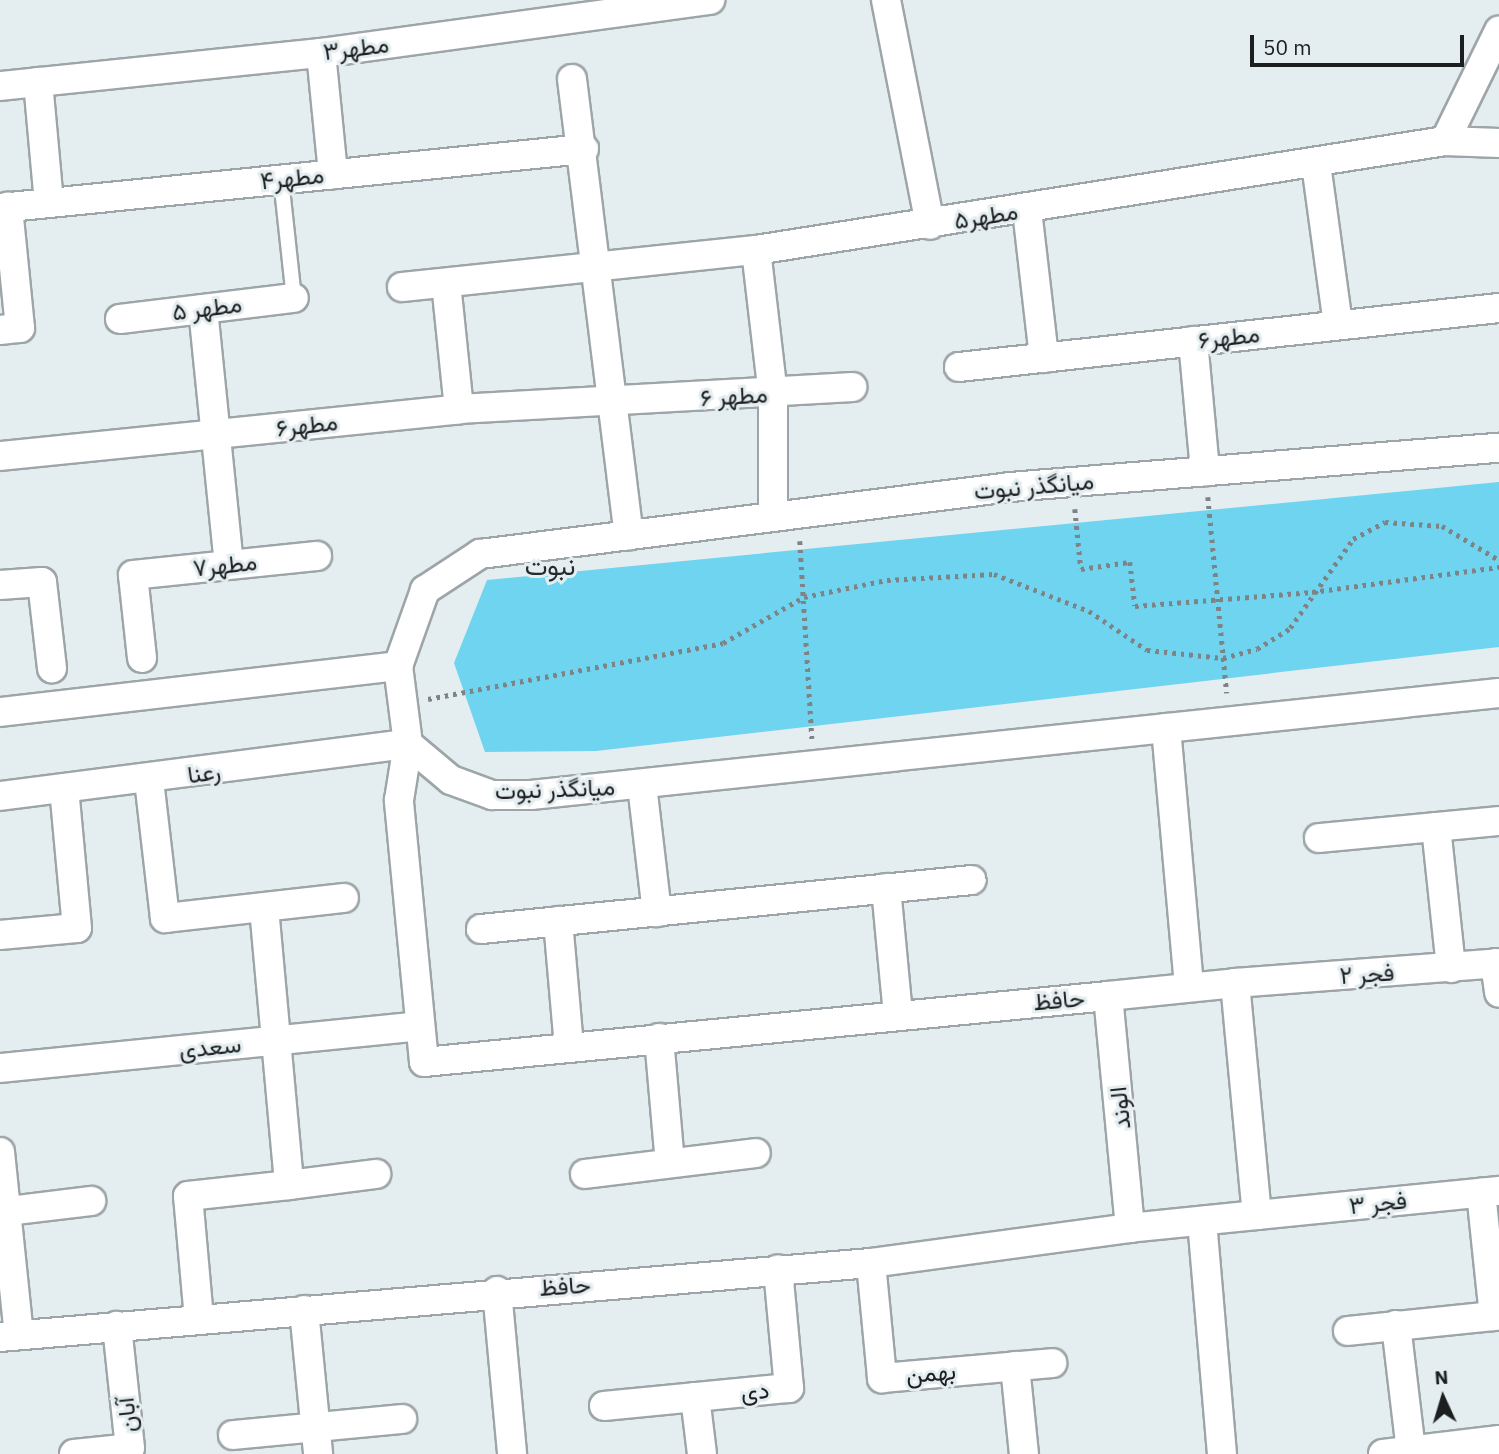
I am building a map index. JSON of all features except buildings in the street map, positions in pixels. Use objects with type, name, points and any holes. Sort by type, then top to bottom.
[{"type":"street","name":"مطهر۳","points":[[0,86],[321,52],[566,10],[710,0]]},
{"type":"street","points":[[886,0],[930,225]]},
{"type":"street","points":[[1445,141],[1499,31]]},
{"type":"street","points":[[321,52],[333,174]]},
{"type":"street","points":[[572,79],[599,269],[628,535]]},
{"type":"street","points":[[38,82],[49,202]]},
{"type":"street","name":"مطهر۵","points":[[402,287],[599,269],[756,250],[1027,210],[1445,141],[1499,143]]},
{"type":"street","name":"مطهر۴","points":[[4,207],[584,149]]},
{"type":"street","points":[[1316,164],[1338,326]]},
{"type":"street","points":[[4,207],[10,329]]},
{"type":"street","points":[[1027,210],[1044,358]]},
{"type":"street","points":[[756,250],[786,514]]},
{"type":"street","points":[[446,283],[459,409]]},
{"type":"street","name":"مطهر ۵","points":[[120,319],[295,298]]},
{"type":"street","name":"مطهر۶","points":[[959,367],[1499,308]]},
{"type":"street","points":[[203,309],[229,564]]},
{"type":"street","points":[[1193,341],[1205,471]]},
{"type":"street","name":"مطهر ۶","points":[[615,401],[773,394],[852,387]]},
{"type":"street","name":"مطهر۶","points":[[0,456],[459,409],[615,401]]},
{"type":"street","name":"میانگذر نبوت","points":[[1499,448],[1072,481],[786,514],[480,554],[425,590],[398,666],[408,744],[451,780],[492,795],[642,785],[1499,693]]},
{"type":"street","name":"مطهر۷","points":[[142,658],[133,575],[317,556]]},
{"type":"street","points":[[0,585],[42,582],[52,668]]},
{"type":"street","points":[[0,712],[398,666]]},
{"type":"street","points":[[1167,727],[1189,987]]},
{"type":"street","points":[[408,744],[399,800],[420,1026]]},
{"type":"street","name":"رعنا","points":[[0,796],[149,780],[408,744]]},
{"type":"street","points":[[149,780],[166,918],[344,898]]},
{"type":"street","points":[[642,785],[657,912]]},
{"type":"street","points":[[0,935],[78,928],[65,789]]},
{"type":"street","points":[[1319,838],[1499,821]]},
{"type":"street","points":[[1436,827],[1451,968]]},
{"type":"street","points":[[481,929],[972,880]]},
{"type":"street","points":[[886,888],[898,1014]]},
{"type":"street","points":[[264,908],[289,1185]]},
{"type":"street","points":[[558,921],[569,1048]]},
{"type":"street","points":[[1497,963],[1499,993]]},
{"type":"street","name":"فجر ۲","points":[[1236,984],[1497,963]]},
{"type":"street","points":[[1108,996],[1236,984],[1257,1215],[1130,1228]]},
{"type":"street","name":"حافظ","points":[[420,1026],[424,1062],[898,1014],[1108,996]]},
{"type":"street","name":"الوند","points":[[1108,996],[1130,1228]]},
{"type":"street","name":"سعدی","points":[[0,1068],[420,1026]]},
{"type":"street","points":[[659,1038],[670,1163]]},
{"type":"street","points":[[0,1152],[10,1336]]},
{"type":"street","points":[[584,1174],[756,1153]]},
{"type":"street","points":[[199,1319],[188,1196],[376,1174]]},
{"type":"street","points":[[1348,1331],[1494,1315],[1490,1192]]},
{"type":"street","name":"فجر ۳","points":[[1257,1215],[1490,1192]]},
{"type":"street","points":[[3,1212],[91,1200]]},
{"type":"street","points":[[1202,1221],[1222,1454]]},
{"type":"street","name":"حافظ","points":[[10,1336],[497,1291],[871,1262],[1130,1228]]},
{"type":"street","name":"بهمن","points":[[871,1262],[882,1378],[1052,1363]]},
{"type":"street","name":"دی","points":[[604,1406],[789,1388],[778,1270]]},
{"type":"street","points":[[497,1291],[512,1454]]},
{"type":"street","points":[[304,1310],[317,1441]]},
{"type":"street","points":[[1396,1325],[1397,1452],[1499,1440]]},
{"type":"street","name":"آبان","points":[[74,1454],[130,1448],[117,1326]]},
{"type":"street","points":[[1015,1366],[1024,1454]]},
{"type":"street","points":[[695,1397],[702,1454]]},
{"type":"street","points":[[233,1435],[317,1441],[402,1419]]},
{"type":"lane","points":[[281,179],[295,298]]},
{"type":"path","points":[[1205,471],[1230,722]]},
{"type":"path","points":[[1072,481],[1081,569],[1130,562],[1135,606],[1217,597],[1312,592],[1499,567]]},
{"type":"path","points":[[786,514],[804,597],[814,767]]},
{"type":"path","points":[[402,704],[723,643],[804,597],[887,580],[994,574],[1089,611],[1147,650],[1223,658],[1257,649],[1290,628],[1312,592],[1353,539],[1385,522],[1442,526],[1499,560]]},
{"type":"shaded area","points":[[1499,482],[1499,647],[596,751],[485,752],[454,663],[487,580]]},
{"type":"district","name":"نبوت","points":[[550,566]]}]
